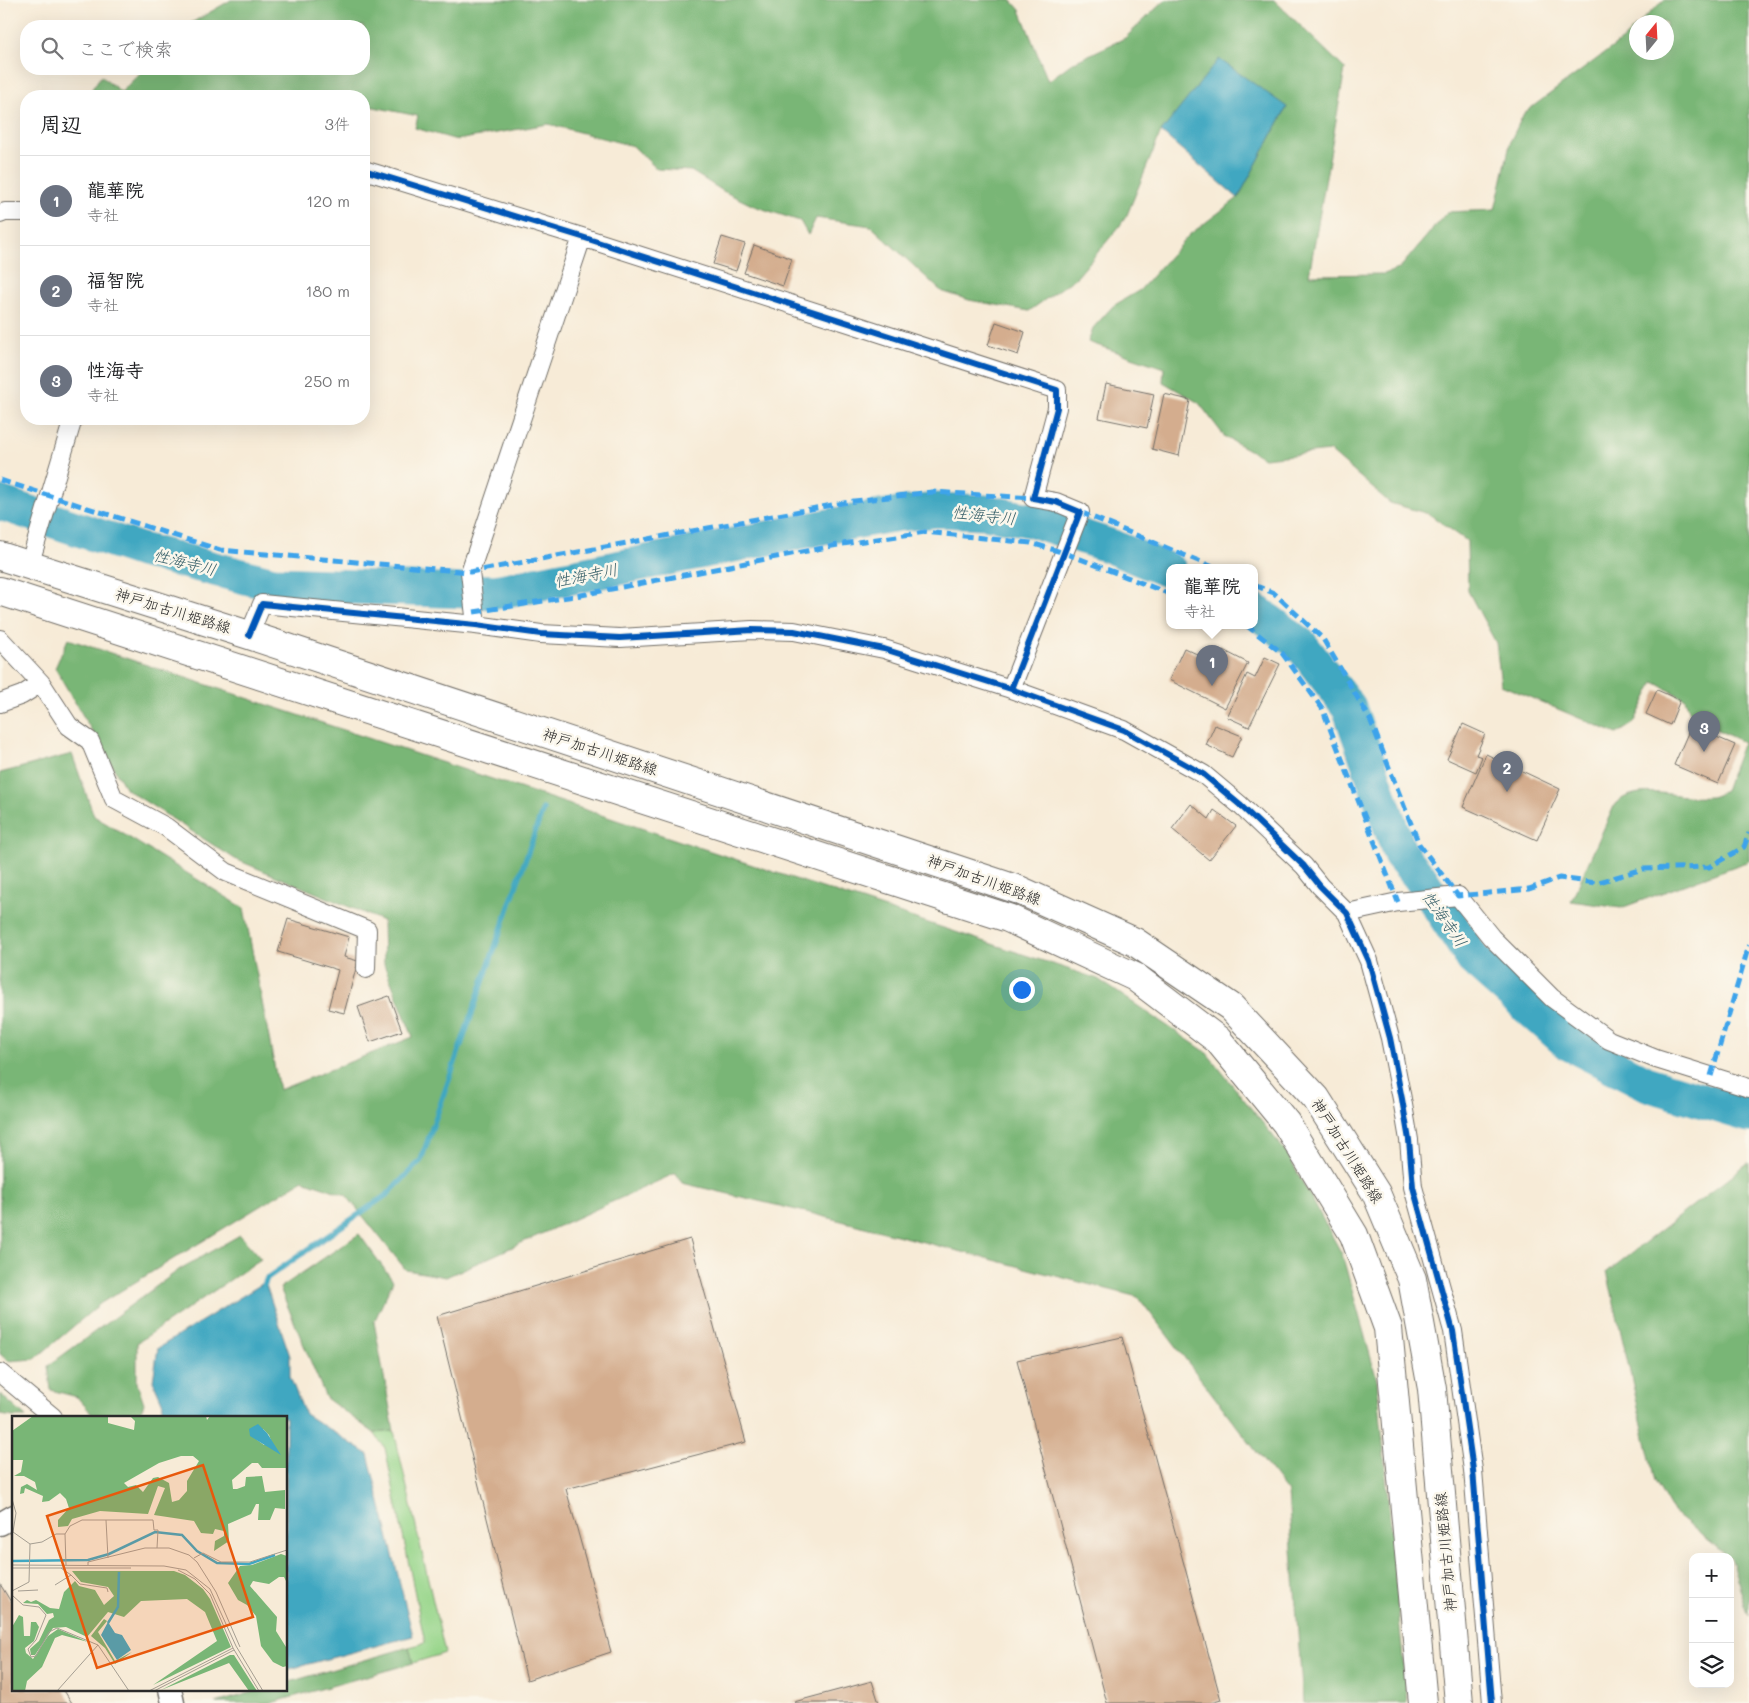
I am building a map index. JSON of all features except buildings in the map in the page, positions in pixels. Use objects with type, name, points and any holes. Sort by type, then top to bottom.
[{"type":"main road","name":"神戸加古川姫路線","points":[[0,556],[32,559],[249,635],[1019,890],[1135,942],[1231,1007],[1316,1098],[1376,1193],[1412,1279],[1432,1389],[1459,1703]]},
{"type":"main road","name":"神戸加古川姫路線","points":[[0,591],[1008,918],[1135,976],[1218,1040],[1286,1124],[1354,1235],[1388,1328],[1423,1703]]},
{"type":"street","points":[[370,172],[582,237],[1057,390],[1057,408],[1033,498],[1056,502],[1080,512],[1011,689]]},
{"type":"street","points":[[0,214],[20,212]]},
{"type":"street","points":[[475,618],[470,572],[582,237]]},
{"type":"street","points":[[32,559],[71,425]]},
{"type":"street","points":[[249,635],[262,604],[475,618],[541,634],[620,638],[752,630],[794,631],[884,649],[1011,689],[1124,730],[1203,774],[1240,805],[1304,866],[1320,886],[1347,913],[1369,961],[1390,1038],[1409,1140],[1413,1187],[1453,1331],[1472,1470],[1492,1703]]},
{"type":"street","points":[[0,639],[41,682],[69,726],[90,741],[114,799],[166,827],[226,872],[367,930],[366,969]]},
{"type":"street","points":[[0,703],[22,695],[41,682]]},
{"type":"street","points":[[1347,913],[1398,902],[1458,896],[1491,936],[1552,998],[1610,1040],[1656,1059],[1749,1088]]},
{"type":"street","points":[[0,1373],[51,1416]]},
{"type":"street","points":[[0,1524],[12,1517]]},
{"type":"street","points":[[170,1690],[173,1703]]},
{"type":"green space","points":[[231,0],[1011,0],[1020,10],[1048,81],[1072,63],[1125,38],[1165,0],[1274,0],[1345,69],[1309,275],[1384,274],[1399,269],[1447,212],[1495,210],[1511,140],[1524,113],[1621,41],[1629,33],[1629,60],[1674,60],[1674,15],[1648,15],[1664,0],[1749,0],[1749,861],[1621,908],[1571,901],[1615,804],[1625,797],[1648,792],[1710,797],[1725,791],[1743,742],[1692,718],[1685,699],[1654,682],[1634,723],[1617,734],[1501,685],[1496,643],[1468,591],[1467,541],[1429,514],[1390,503],[1330,451],[1264,458],[1225,437],[1199,403],[1163,382],[1164,368],[1088,342],[1093,328],[1113,306],[1140,290],[1189,235],[1238,198],[1287,107],[1161,132],[1127,215],[1119,227],[1077,277],[1029,311],[969,300],[941,291],[871,226],[816,218],[808,235],[800,221],[754,206],[723,191],[691,171],[657,169],[633,146],[548,124],[457,140],[415,128],[418,116],[370,106],[370,90],[123,90],[138,75],[370,75],[370,20],[196,20]]},
{"type":"green space","points":[[101,76],[118,90],[91,90]]},
{"type":"green space","points":[[68,639],[1098,979],[1206,1052],[1286,1152],[1342,1254],[1377,1380],[1407,1703],[1303,1703],[1288,1493],[1138,1297],[814,1214],[682,1183],[676,1173],[446,1277],[406,1270],[346,1195],[303,1180],[101,1303],[35,1359],[8,1361],[0,1354],[0,773],[72,754],[94,816],[244,908],[279,1090],[413,1037],[384,964],[383,921],[235,859],[126,789],[55,668]]},
{"type":"green space","points":[[1749,1162],[1749,1616],[1734,1569],[1734,1553],[1725,1553],[1672,1511],[1655,1481],[1607,1272]]},
{"type":"green space","points":[[359,1234],[393,1281],[374,1322],[394,1431],[374,1433],[326,1398],[280,1288]]},
{"type":"green space","points":[[240,1235],[261,1259],[137,1343],[137,1383],[144,1403],[140,1416],[94,1416],[77,1397],[51,1390],[48,1366],[180,1269]]},
{"type":"green space","points":[[0,1394],[25,1416],[12,1417],[0,1415]]},
{"type":"green space","points":[[394,1431],[445,1653],[413,1663],[409,1647],[425,1643],[385,1448],[374,1433]]},
{"type":"green space","points":[[409,1647],[413,1663],[271,1703],[216,1703],[260,1690],[288,1690],[288,1682]]},
{"type":"water","points":[[1219,59],[1287,107],[1238,198],[1161,132]]},
{"type":"water","points":[[265,1282],[290,1356],[290,1377],[305,1414],[368,1454],[413,1636],[288,1669],[288,1416],[160,1416],[163,1404],[153,1381],[158,1348]]},
{"type":"waterway","name":"性海寺川","points":[[0,503],[141,550],[273,584],[496,592],[824,527],[898,514],[938,510],[985,512],[1035,521],[1110,546],[1166,569]]},
{"type":"waterway","name":"性海寺川","points":[[1258,613],[1301,645],[1349,707],[1400,854],[1419,876],[1473,959],[1568,1043],[1648,1084],[1749,1115]]},
{"type":"waterway","points":[[263,1288],[267,1278],[388,1194],[421,1160],[543,809]]},
{"type":"marked path","points":[[0,480],[220,550],[470,572],[854,501],[932,492],[1033,498]]},
{"type":"marked path","points":[[1080,512],[1206,564]]},
{"type":"marked path","points":[[474,612],[581,595],[843,544],[925,532],[1031,543],[1065,553],[1166,592]]},
{"type":"marked path","points":[[1258,587],[1274,593],[1323,639],[1370,719],[1419,844],[1458,896],[1529,889],[1559,878],[1596,883],[1643,869],[1709,867],[1744,847],[1749,833]]},
{"type":"marked path","points":[[1251,629],[1282,653],[1322,708],[1398,902]]},
{"type":"marked path","points":[[1711,1076],[1749,945]]},
{"type":"cycle path","points":[[370,172],[582,237],[1057,390],[1057,408],[1033,498],[1056,502],[1080,512],[1011,689]]},
{"type":"cycle path","points":[[249,635],[262,604],[476,625],[541,634],[620,638],[752,630],[794,631],[884,649],[1011,689],[1124,730],[1203,774],[1240,805],[1304,866],[1320,886],[1347,913],[1369,961],[1390,1038],[1402,1099],[1409,1140],[1413,1187],[1453,1331],[1473,1470],[1492,1703]]},
{"type":"place","name":"龍華院","points":[[1212,686]]},
{"type":"place","name":"性海寺","points":[[1704,752]]},
{"type":"place","name":"福智院","points":[[1507,792]]}]
